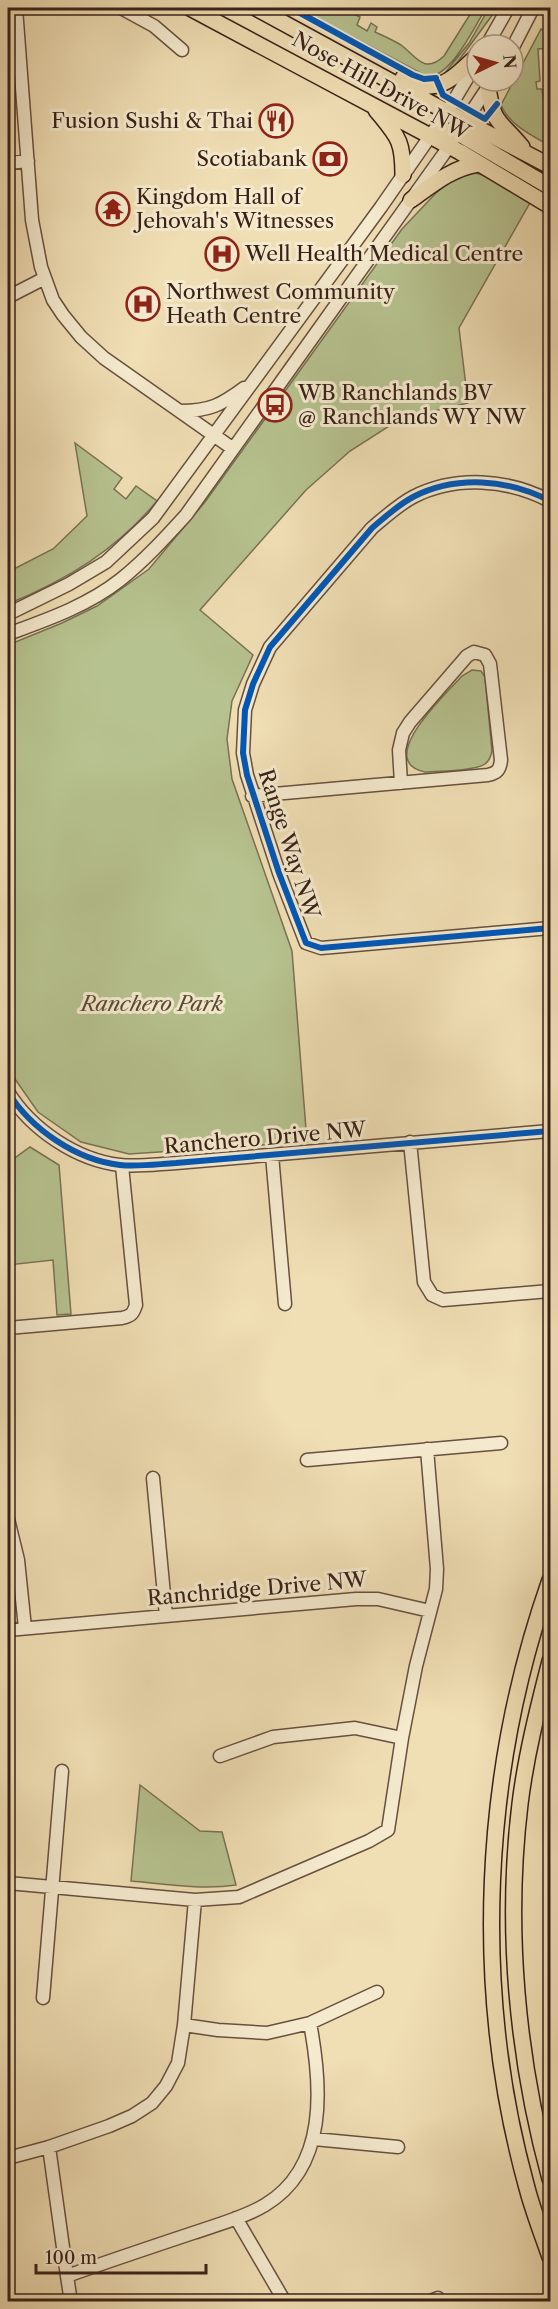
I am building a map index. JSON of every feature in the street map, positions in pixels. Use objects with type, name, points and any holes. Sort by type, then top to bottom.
[{"type":"main road","name":"Nose Hill Drive NW","points":[[190,8],[449,147],[550,206]]},
{"type":"main road","name":"Nose Hill Drive NW","points":[[256,8],[447,112],[461,128],[528,154],[550,166]]},
{"type":"main road","points":[[366,69],[400,76],[417,85],[438,87],[465,67]]},
{"type":"main road","points":[[491,93],[492,111],[498,123],[528,154]]},
{"type":"main road","points":[[370,104],[394,132],[402,147],[403,175]]},
{"type":"main road","points":[[430,137],[461,128],[550,187]]},
{"type":"main road","points":[[411,200],[444,176],[478,164]]},
{"type":"main road","points":[[550,1580],[524,1667],[510,1727],[498,1803],[493,1870],[492,1936],[500,2054],[512,2121],[527,2189],[550,2257]]},
{"type":"main road","points":[[550,1661],[528,1751],[520,1803],[514,1870],[514,1937],[518,2007],[526,2072],[550,2179]]},
{"type":"street","points":[[16,8],[32,220],[45,278],[63,315],[81,337],[104,358],[232,448]]},
{"type":"street","points":[[121,8],[154,27],[182,50]]},
{"type":"street","points":[[494,33],[508,8]]},
{"type":"street","points":[[520,33],[532,8]]},
{"type":"street","points":[[8,614],[69,584],[106,562],[153,518],[403,175],[465,82]]},
{"type":"street","points":[[8,634],[80,605],[118,582],[145,559],[186,515],[449,147],[484,93]]},
{"type":"street","points":[[8,163],[28,161]]},
{"type":"street","points":[[8,297],[45,278]]},
{"type":"street","points":[[180,411],[215,408],[253,382]]},
{"type":"street","name":"Range Way NW","points":[[550,501],[502,484],[472,482],[432,489],[412,498],[372,528],[270,647],[245,710],[243,730],[245,764],[252,796],[306,943],[321,948],[550,928]]},
{"type":"street","points":[[252,796],[401,783],[488,775],[495,773],[501,767],[490,664],[485,655],[474,652],[467,656],[410,722],[400,743],[401,783]]},
{"type":"street","name":"Ranchero Drive NW","points":[[8,1092],[31,1120],[55,1139],[87,1156],[122,1166],[550,1131]]},
{"type":"street","points":[[410,1142],[424,1282],[432,1295],[443,1300],[550,1291]]},
{"type":"street","points":[[272,1155],[285,1304]]},
{"type":"street","points":[[8,1328],[122,1318],[134,1312],[136,1305],[122,1166]]},
{"type":"street","points":[[307,1460],[501,1443]]},
{"type":"street","points":[[8,1883],[195,1900],[239,1897],[388,1830],[402,1738],[436,1589],[437,1569],[428,1449]]},
{"type":"street","points":[[153,1478],[166,1616]]},
{"type":"street","points":[[8,1519],[18,1560],[25,1628]]},
{"type":"street","name":"Ranchridge Drive NW","points":[[8,1630],[356,1599],[378,1599],[430,1611]]},
{"type":"street","points":[[220,1756],[273,1737],[355,1728],[402,1738]]},
{"type":"street","points":[[43,1998],[63,1771]]},
{"type":"street","points":[[8,2158],[50,2147],[132,2116],[152,2103],[166,2086],[178,2063],[184,2025],[195,1900]]},
{"type":"street","points":[[184,2025],[267,2033],[310,2024],[377,1992]]},
{"type":"street","points":[[67,2276],[237,2218],[265,2205],[282,2191],[300,2172],[314,2139],[318,2073],[310,2024]]},
{"type":"street","points":[[314,2139],[398,2147]]},
{"type":"street","points":[[50,2147],[71,2301]]},
{"type":"street","points":[[237,2218],[285,2301]]},
{"type":"green space","points":[[298,8],[330,8],[353,14],[360,17],[357,25],[367,31],[371,23],[377,27],[375,32],[401,45],[421,62],[431,64],[444,56],[474,8],[486,8],[472,33],[465,33],[465,44],[454,60],[437,74],[428,77]]},
{"type":"green space","points":[[489,8],[497,8],[479,33],[475,33]]},
{"type":"green space","points":[[541,29],[550,34],[550,48],[538,49],[540,81],[536,82],[537,89],[542,89],[546,125],[550,125],[550,146],[516,124],[501,105],[507,93],[525,93],[525,59]]},
{"type":"green space","points":[[465,48],[465,52],[454,67],[444,77]]},
{"type":"green space","name":"Ranchero Park","points":[[472,172],[486,176],[531,201],[459,328],[468,403],[400,419],[350,451],[306,490],[200,610],[253,655],[232,701],[227,739],[232,779],[292,951],[307,1142],[129,1154],[81,1142],[38,1112],[8,1069],[8,645],[97,606],[149,569],[205,502],[402,229],[435,194],[457,175]]},
{"type":"green space","points":[[75,443],[122,478],[114,489],[126,499],[136,486],[157,501],[125,534],[89,562],[50,585],[8,604],[8,572],[53,549],[87,516]]},
{"type":"green space","points":[[472,670],[481,671],[485,677],[492,751],[489,760],[474,768],[425,772],[411,765],[407,755],[410,741],[418,726],[462,676]]},
{"type":"green space","points":[[30,1147],[59,1165],[71,1314],[57,1315],[53,1260],[8,1265],[8,1163]]},
{"type":"green space","points":[[140,1785],[200,1831],[222,1832],[236,1885],[197,1887],[131,1881]]},
{"type":"cycle path","points":[[291,8],[413,75],[424,79],[436,78]]},
{"type":"cycle path","points":[[437,81],[443,95],[485,119],[497,104]]},
{"type":"cycle path","points":[[550,501],[500,484],[464,483],[447,485],[413,497],[387,515],[372,528],[270,647],[253,684],[245,710],[243,753],[247,775],[279,873],[306,943],[321,948],[550,928]]},
{"type":"cycle path","points":[[8,1092],[29,1118],[56,1140],[87,1157],[127,1166],[550,1131]]},
{"type":"place","name":"Fusion Sushi & Thai","points":[[276,121]]},
{"type":"place","name":"Scotiabank","points":[[330,159]]},
{"type":"place","name":"Kingdom Hall of Jehovah's Witnesses","points":[[113,209]]},
{"type":"place","name":"Well Health Medical Centre","points":[[222,254]]},
{"type":"place","name":"Northwest Community Heath Centre","points":[[143,304]]},
{"type":"place","name":"WB Ranchlands BV @ Ranchlands WY NW","points":[[275,405]]}]
